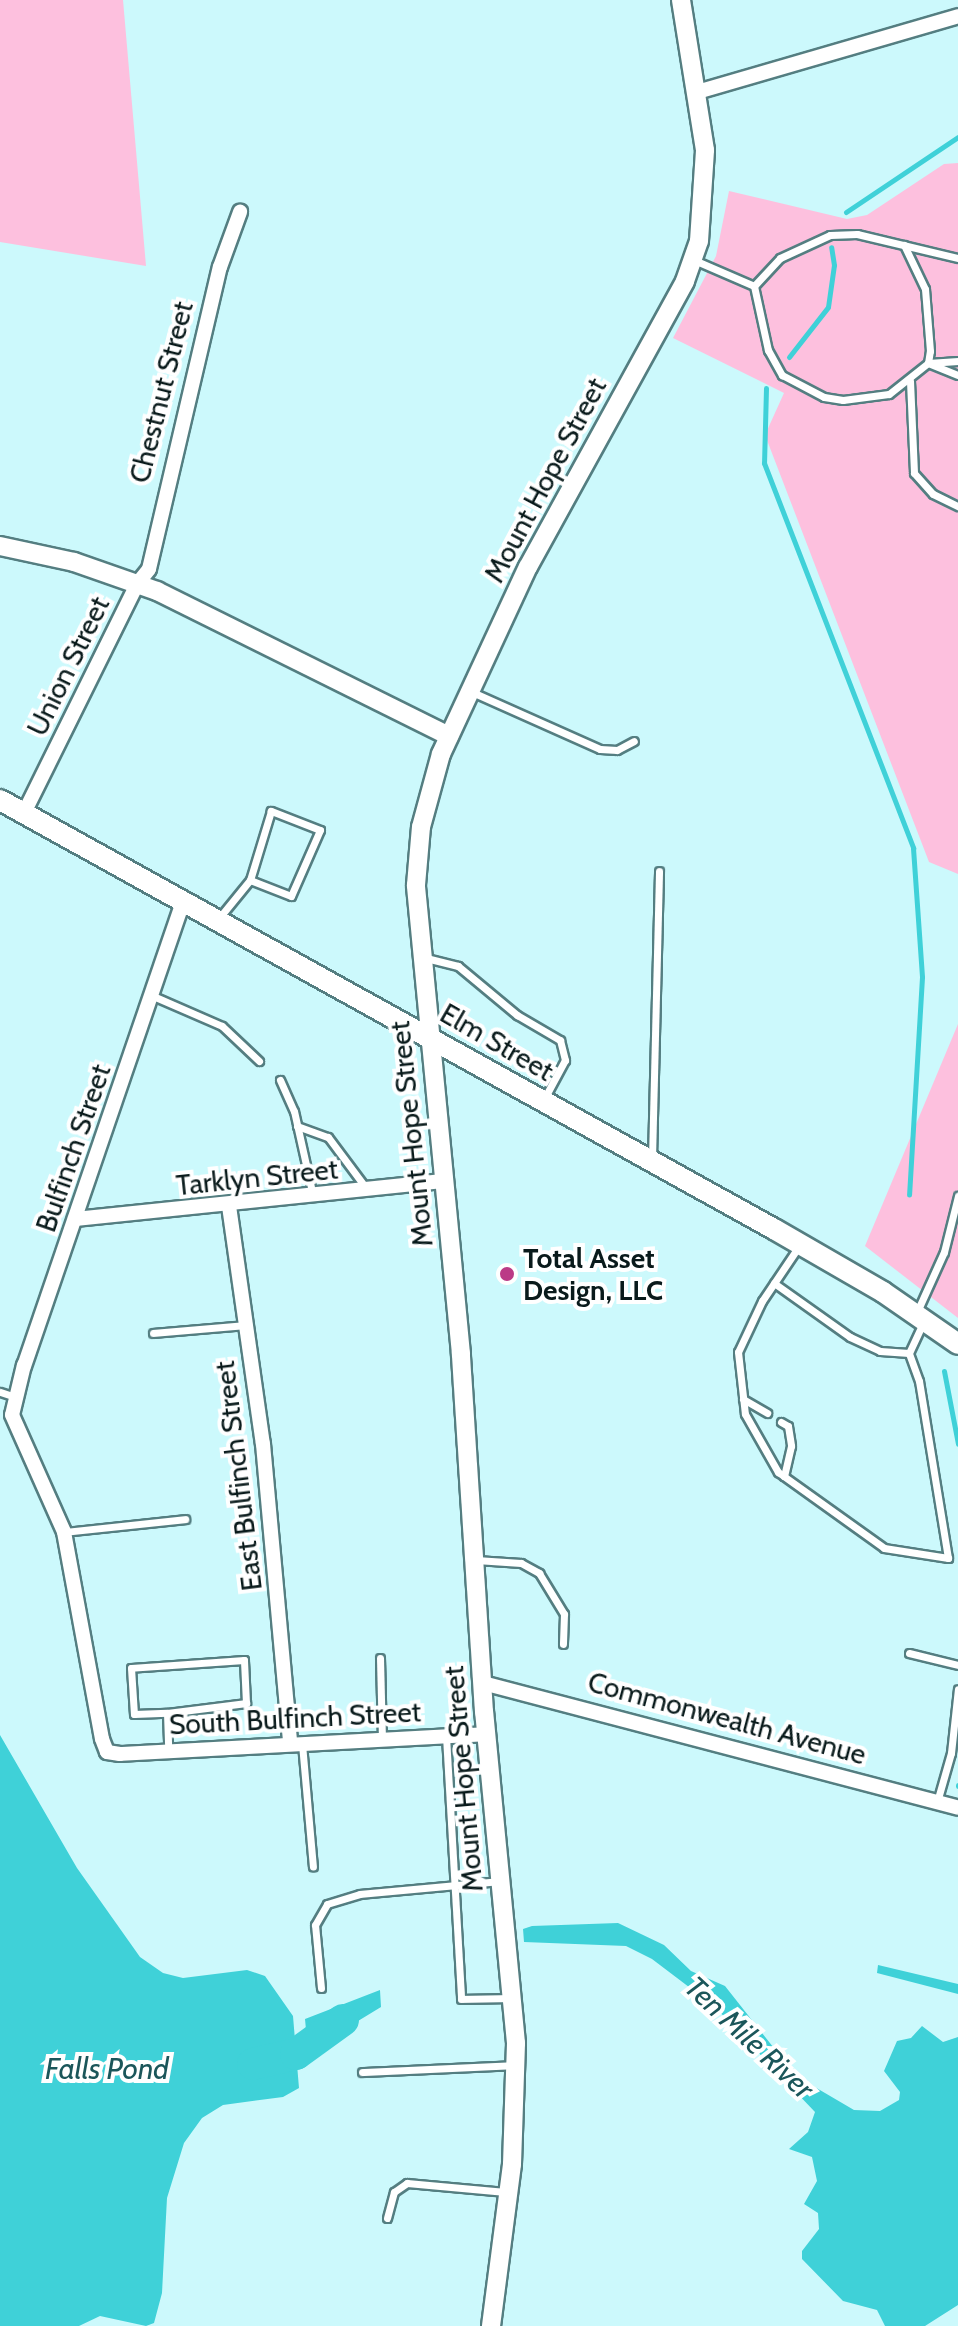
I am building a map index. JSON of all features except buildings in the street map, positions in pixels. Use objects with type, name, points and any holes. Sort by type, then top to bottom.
[{"type":"main road","name":"Elm Street","points":[[0,800],[219,918],[800,1244],[958,1344]]},
{"type":"street","name":"Mount Hope Street","points":[[491,2326],[508,2192],[516,2065],[486,1734],[476,1560],[416,885],[421,827],[449,736],[528,567],[692,259],[705,197],[697,92],[681,0]]},
{"type":"street","points":[[697,92],[958,16]]},
{"type":"street","name":"Chestnut Street","points":[[137,584],[149,569],[220,267],[240,212]]},
{"type":"street","points":[[0,546],[74,562],[137,584],[449,736]]},
{"type":"street","name":"Union Street","points":[[24,813],[137,584]]},
{"type":"street","name":"Bulfinch Street","points":[[64,1532],[12,1415],[15,1397],[184,899]]},
{"type":"street","name":"Tarklyn Street","points":[[75,1219],[313,1198],[443,1181]]},
{"type":"street","name":"East Bulfinch Street","points":[[229,1206],[263,1444],[296,1742]]},
{"type":"street","name":"South Bulfinch Street","points":[[64,1532],[107,1752],[486,1734]]},
{"type":"street","name":"Commonwealth Avenue","points":[[483,1683],[958,1808]]},
{"type":"lane","points":[[754,286],[780,258],[815,238],[857,234],[958,258]]},
{"type":"lane","points":[[754,286],[768,350],[782,375],[800,388],[855,400],[889,394],[910,381],[928,363],[931,333],[925,289],[904,245]]},
{"type":"lane","points":[[692,259],[754,286]]},
{"type":"lane","points":[[928,363],[958,361]]},
{"type":"lane","points":[[928,363],[958,375]]},
{"type":"lane","points":[[910,381],[914,473],[933,494],[958,506]]},
{"type":"lane","points":[[470,691],[600,749],[617,750],[634,741]]},
{"type":"lane","points":[[219,918],[250,880],[271,811],[320,830],[291,896],[250,880]]},
{"type":"lane","points":[[652,1162],[659,871]]},
{"type":"lane","points":[[422,957],[458,966],[517,1015],[560,1040],[565,1060],[543,1101]]},
{"type":"lane","points":[[153,996],[222,1026],[259,1061]]},
{"type":"lane","points":[[280,1080],[297,1126],[313,1198]]},
{"type":"lane","points":[[297,1126],[328,1137],[368,1192]]},
{"type":"lane","points":[[800,1244],[774,1283],[738,1352],[745,1414],[784,1476],[884,1548],[948,1558],[919,1381],[909,1353],[944,1252],[958,1196]]},
{"type":"lane","points":[[774,1283],[850,1337],[880,1351],[909,1353]]},
{"type":"lane","points":[[153,1333],[246,1325]]},
{"type":"lane","points":[[0,1392],[15,1397]]},
{"type":"lane","points":[[743,1399],[767,1413]]},
{"type":"lane","points":[[781,1422],[788,1426],[791,1446],[784,1476]]},
{"type":"lane","points":[[64,1532],[185,1519]]},
{"type":"lane","points":[[476,1560],[521,1563],[539,1573],[564,1614],[563,1644]]},
{"type":"lane","points":[[909,1653],[958,1665]]},
{"type":"lane","points":[[380,1658],[382,1738]]},
{"type":"lane","points":[[244,1660],[246,1703],[167,1713],[134,1714],[131,1668],[244,1660]]},
{"type":"lane","points":[[937,1802],[951,1753],[958,1689]]},
{"type":"lane","points":[[167,1713],[168,1751]]},
{"type":"lane","points":[[446,1736],[461,1999],[510,1998]]},
{"type":"lane","points":[[296,1742],[313,1867]]},
{"type":"lane","points":[[321,1988],[315,1925],[327,1904],[360,1894],[499,1881]]},
{"type":"lane","points":[[362,2072],[516,2065]]},
{"type":"lane","points":[[387,2218],[394,2192],[407,2183],[508,2192]]},
{"type":"shaded area","points":[[0,0],[123,0],[146,266],[0,242]]},
{"type":"shaded area","points":[[958,163],[958,874],[929,862],[765,435],[784,393],[673,338],[716,256],[729,191],[847,219],[867,215],[944,164]]},
{"type":"shaded area","points":[[958,1024],[958,1318],[865,1246]]},
{"type":"water","name":"Falls Pond","points":[[0,1735],[77,1868],[140,1957],[163,1973],[183,1978],[247,1970],[265,1976],[293,2016],[299,2088],[283,2097],[223,2105],[202,2118],[184,2143],[167,2198],[162,2293],[154,2323],[146,2326],[100,2316],[79,2326],[0,2326]]},
{"type":"water","points":[[618,1923],[664,1945],[691,1971],[725,1986],[796,2076],[854,2110],[880,2111],[899,2100],[900,2092],[884,2071],[897,2041],[911,2038],[922,2026],[943,2042],[958,2037],[958,2305],[925,2326],[885,2326],[877,2310],[843,2301],[802,2259],[802,2251],[819,2229],[818,2213],[804,2204],[817,2181],[812,2157],[789,2149],[808,2132],[815,2112],[714,2006],[652,1959],[626,1946],[524,1942],[523,1929],[532,1926]]},
{"type":"water","points":[[878,1965],[958,1984],[958,1994],[877,1973]]},
{"type":"water","points":[[380,1990],[381,2007],[340,2032],[309,2062],[305,2019]]},
{"type":"waterway","points":[[846,212],[958,137]]},
{"type":"waterway","points":[[789,357],[828,307],[834,265],[831,247]]},
{"type":"waterway","points":[[766,388],[764,463],[913,848],[922,977],[909,1195]]},
{"type":"waterway","points":[[944,1371],[958,1444]]},
{"type":"waterway","name":"Ten Mile River","points":[[253,2064],[296,2054],[343,2020]]},
{"type":"place","name":"Total Asset Design, LLC","points":[[507,1274]]}]
